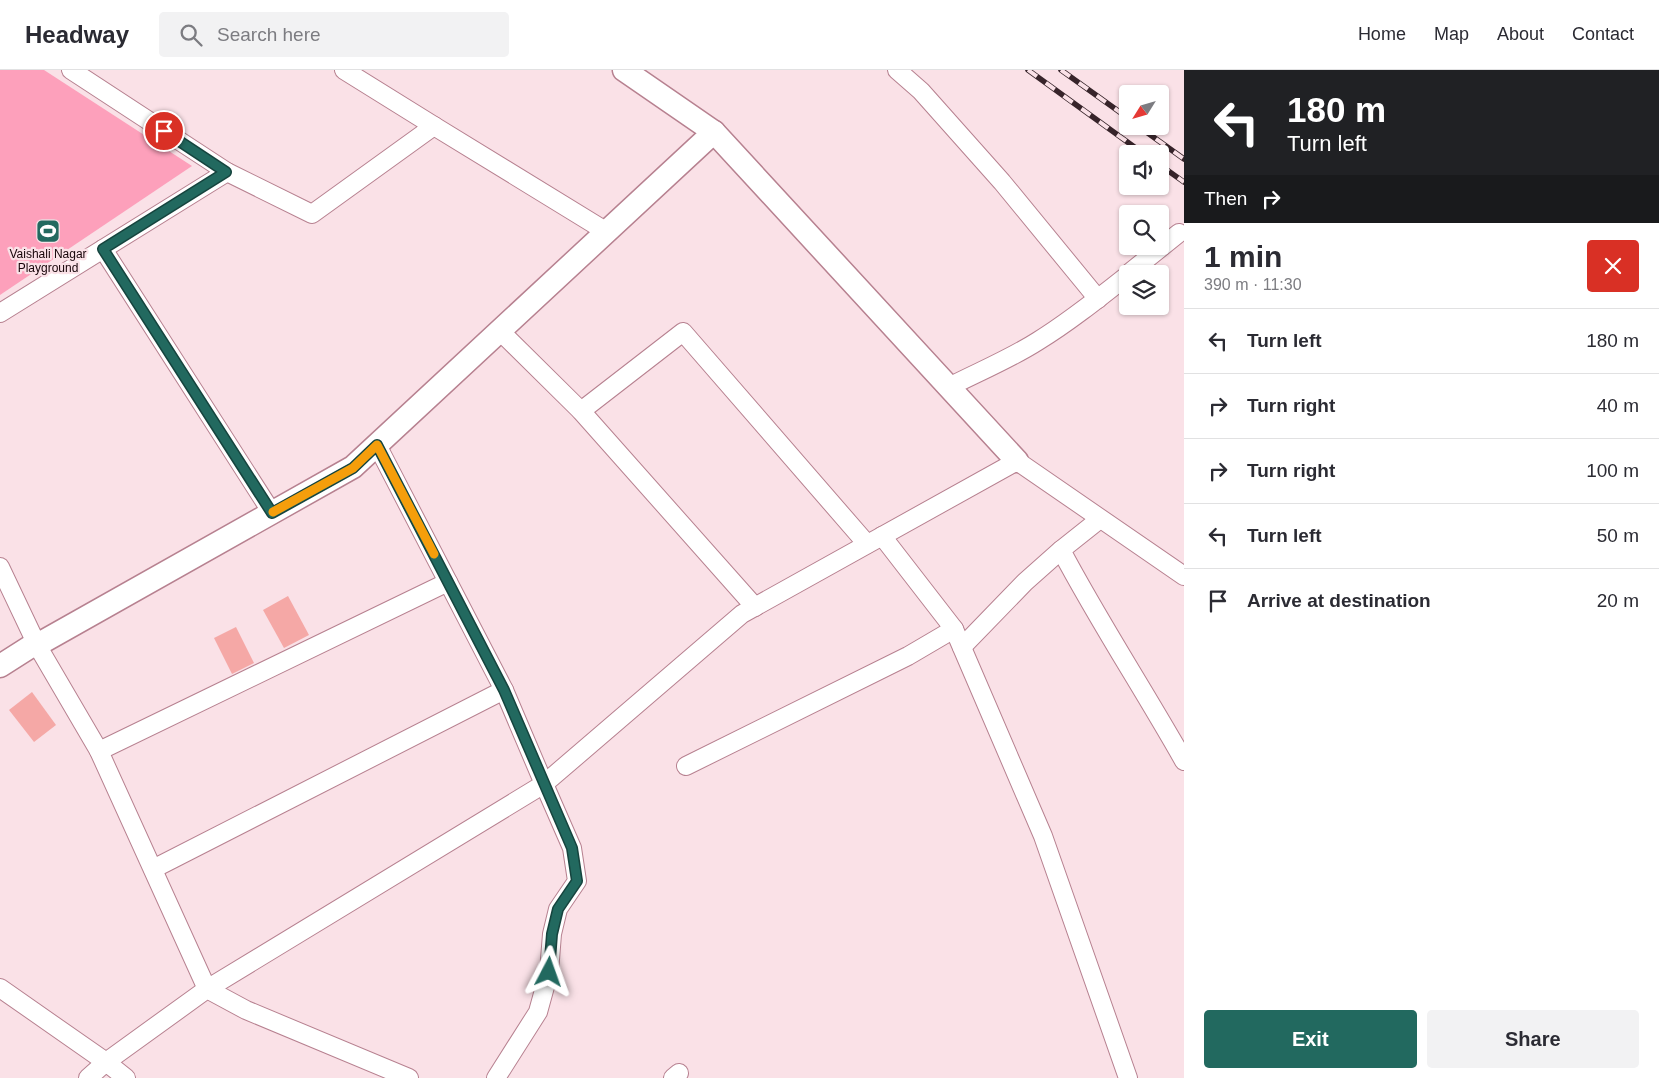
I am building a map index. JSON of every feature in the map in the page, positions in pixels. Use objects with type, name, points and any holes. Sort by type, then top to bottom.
[{"type":"street","points":[[71,70],[226,172],[312,214],[434,126]]},
{"type":"street","points":[[344,70],[607,232]]},
{"type":"street","points":[[624,70],[714,132],[1017,461],[1100,520],[1184,576]]},
{"type":"street","points":[[896,70],[921,91],[1002,182],[1098,298]]},
{"type":"street","points":[[0,666],[33,645],[37,645],[353,468],[714,132]]},
{"type":"street","points":[[0,313],[226,172]]},
{"type":"street","points":[[1139,265],[1179,233]]},
{"type":"street","points":[[103,249],[272,513]]},
{"type":"street","points":[[949,387],[1038,342],[1119,281]]},
{"type":"street","points":[[500,331],[581,411],[755,607]]},
{"type":"street","points":[[581,411],[683,332],[954,629],[1043,836],[1128,1078]]},
{"type":"street","points":[[377,445],[504,690],[572,848],[577,881],[558,909],[552,934],[549,972],[538,1012],[496,1078]]},
{"type":"street","points":[[88,1078],[106,1062],[207,988],[544,784],[742,614],[1017,461]]},
{"type":"street","points":[[962,647],[1025,582],[1061,550],[1100,520]]},
{"type":"street","points":[[1061,550],[1112,642],[1158,714],[1184,761]]},
{"type":"street","points":[[0,567],[37,645],[99,751],[207,988],[246,1010],[410,1078]]},
{"type":"street","points":[[99,751],[448,582]]},
{"type":"street","points":[[686,766],[908,656],[954,629]]},
{"type":"street","points":[[153,869],[504,690]]},
{"type":"street","points":[[0,988],[126,1078]]},
{"type":"shaded area","name":"Vaishali Nagar Playground","points":[[0,70],[44,70],[192,166],[0,295]]},
{"type":"building","points":[[288,596],[309,635],[284,648],[263,610]]},
{"type":"building","points":[[236,627],[254,663],[232,674],[214,638]]},
{"type":"building","points":[[32,692],[56,725],[34,742],[9,710]]},
{"type":"railway","points":[[1028,70],[1132,145]]},
{"type":"railway","points":[[1061,70],[1119,112]]},
{"type":"railway","points":[[1151,135],[1184,159]]},
{"type":"railway","points":[[1169,171],[1184,182]]},
{"type":"slow traffic","points":[[273,512],[353,468],[377,445],[434,554]]},
{"type":"place","name":"Vaishali Nagar Playground","points":[[48,231]]},
{"type":"route","points":[[164,131],[226,172],[103,249],[272,513],[353,468],[377,445],[504,690],[572,848],[577,881],[558,909],[552,934],[549,972]]}]
